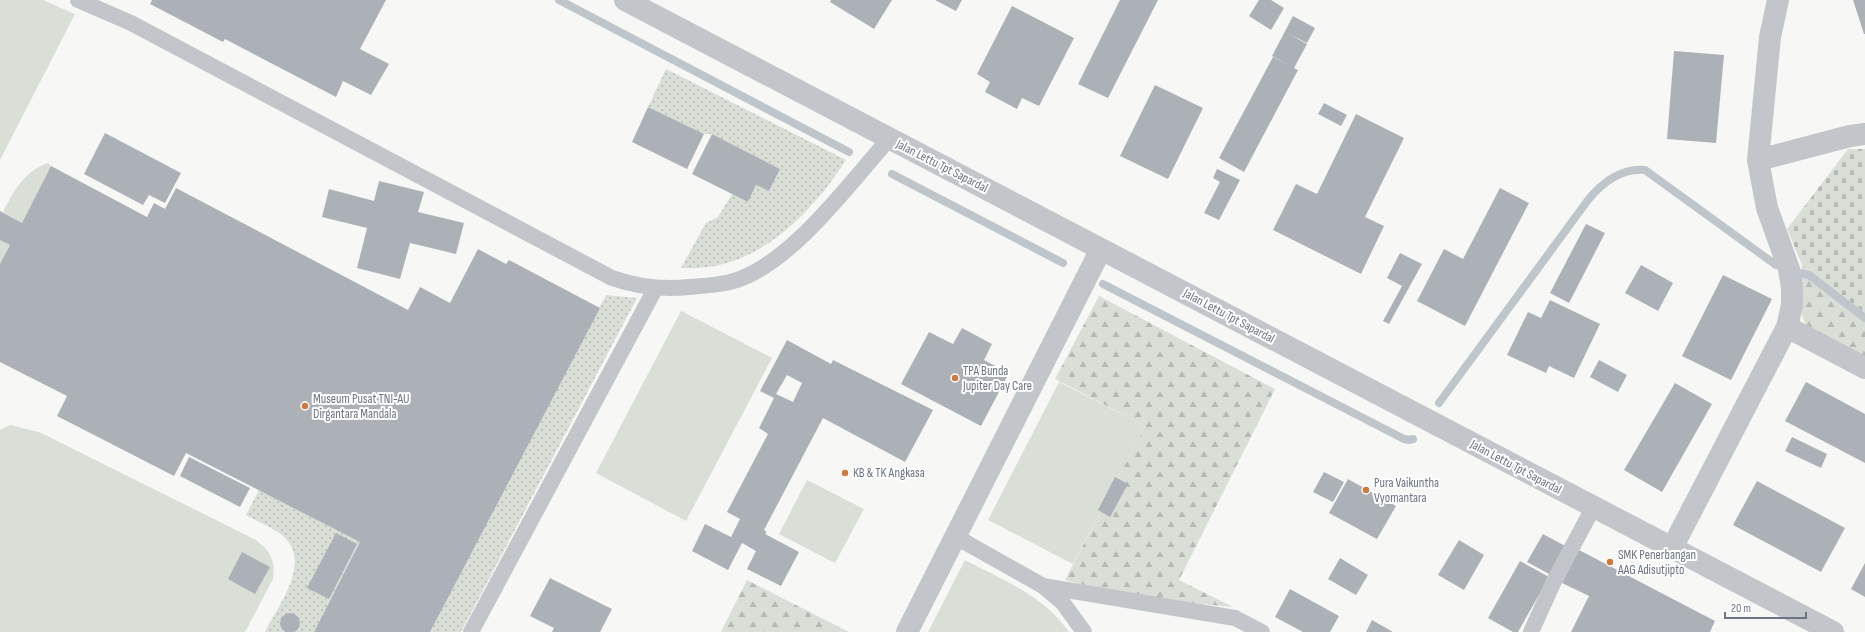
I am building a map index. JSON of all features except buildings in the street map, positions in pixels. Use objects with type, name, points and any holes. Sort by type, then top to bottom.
[{"type":"street","name":"Jalan Lettu Tpt Sapardal","points":[[625,0],[1832,632]]},
{"type":"street","points":[[1672,548],[1787,327],[1792,305],[1792,288],[1789,269],[1767,208],[1758,160],[1770,37],[1778,0]]},
{"type":"street","points":[[1758,160],[1850,136],[1865,134]]},
{"type":"street","points":[[907,632],[1101,249]]},
{"type":"street","points":[[1787,327],[1865,368]]},
{"type":"lane","points":[[78,0],[138,26],[612,278],[632,285],[655,289],[717,284],[737,280],[757,270],[793,244],[811,227],[889,139]]},
{"type":"lane","points":[[471,632],[655,289]]},
{"type":"lane","points":[[1531,632],[1554,580],[1593,508]]},
{"type":"lane","points":[[956,537],[1043,586],[1063,603],[1084,632]]},
{"type":"lane","points":[[1043,586],[1235,618],[1262,632]]},
{"type":"green space","points":[[0,0],[43,0],[75,14],[0,160]]},
{"type":"green space","points":[[666,69],[846,160],[815,202],[797,221],[756,251],[732,261],[708,267],[681,268],[706,223],[718,217],[732,194],[748,202],[756,185],[769,191],[780,169],[712,134],[704,134],[648,107]]},
{"type":"green space","points":[[1848,149],[1865,149],[1865,313],[1802,265],[1787,229]]},
{"type":"green space","points":[[48,163],[51,166],[22,223],[3,212],[20,183],[39,167]]},
{"type":"green space","points":[[0,240],[10,245],[0,264]]},
{"type":"green space","points":[[1802,265],[1865,313],[1865,360],[1807,327],[1801,312],[1799,296],[1799,280]]},
{"type":"green space","points":[[606,295],[637,298],[461,632],[430,632]]},
{"type":"green space","points":[[1099,296],[1275,389],[1179,580],[1233,607],[1127,594],[1085,586],[1065,580],[1145,426],[1055,379]]},
{"type":"green space","points":[[681,311],[772,358],[686,521],[596,473]]},
{"type":"green space","points":[[1059,382],[1145,426],[1073,564],[988,520]]},
{"type":"green space","points":[[10,425],[39,432],[256,540],[261,544],[268,552],[273,562],[273,579],[245,632],[0,632],[0,430]]},
{"type":"green space","points":[[807,480],[864,509],[835,563],[779,534]]},
{"type":"green space","points":[[259,490],[360,542],[314,632],[265,632],[290,584],[294,572],[295,559],[292,547],[284,537],[271,528],[246,515]]},
{"type":"green space","points":[[965,560],[1035,598],[1059,619],[1069,632],[928,632]]},
{"type":"green space","points":[[747,580],[849,632],[721,632]]},
{"type":"waterway","points":[[559,0],[849,152]]},
{"type":"waterway","points":[[1439,403],[1588,200],[1599,188],[1620,174],[1628,171],[1645,170],[1776,265]]},
{"type":"waterway","points":[[892,174],[1063,263]]},
{"type":"waterway","points":[[1799,273],[1809,275],[1865,318]]},
{"type":"waterway","points":[[1103,284],[1404,439],[1413,439]]},
{"type":"place","name":"TPA Bunda Jupiter Day Care","points":[[955,378]]},
{"type":"place","name":"Museum Pusat TNI-AU Dirgantara Mandala","points":[[305,406]]},
{"type":"place","name":"KB & TK Angkasa","points":[[845,473]]},
{"type":"place","name":"Pura Vaikuntha Vyomantara","points":[[1366,490]]},
{"type":"place","name":"SMK Penerbangan AAG Adisutjipto","points":[[1610,562]]}]
